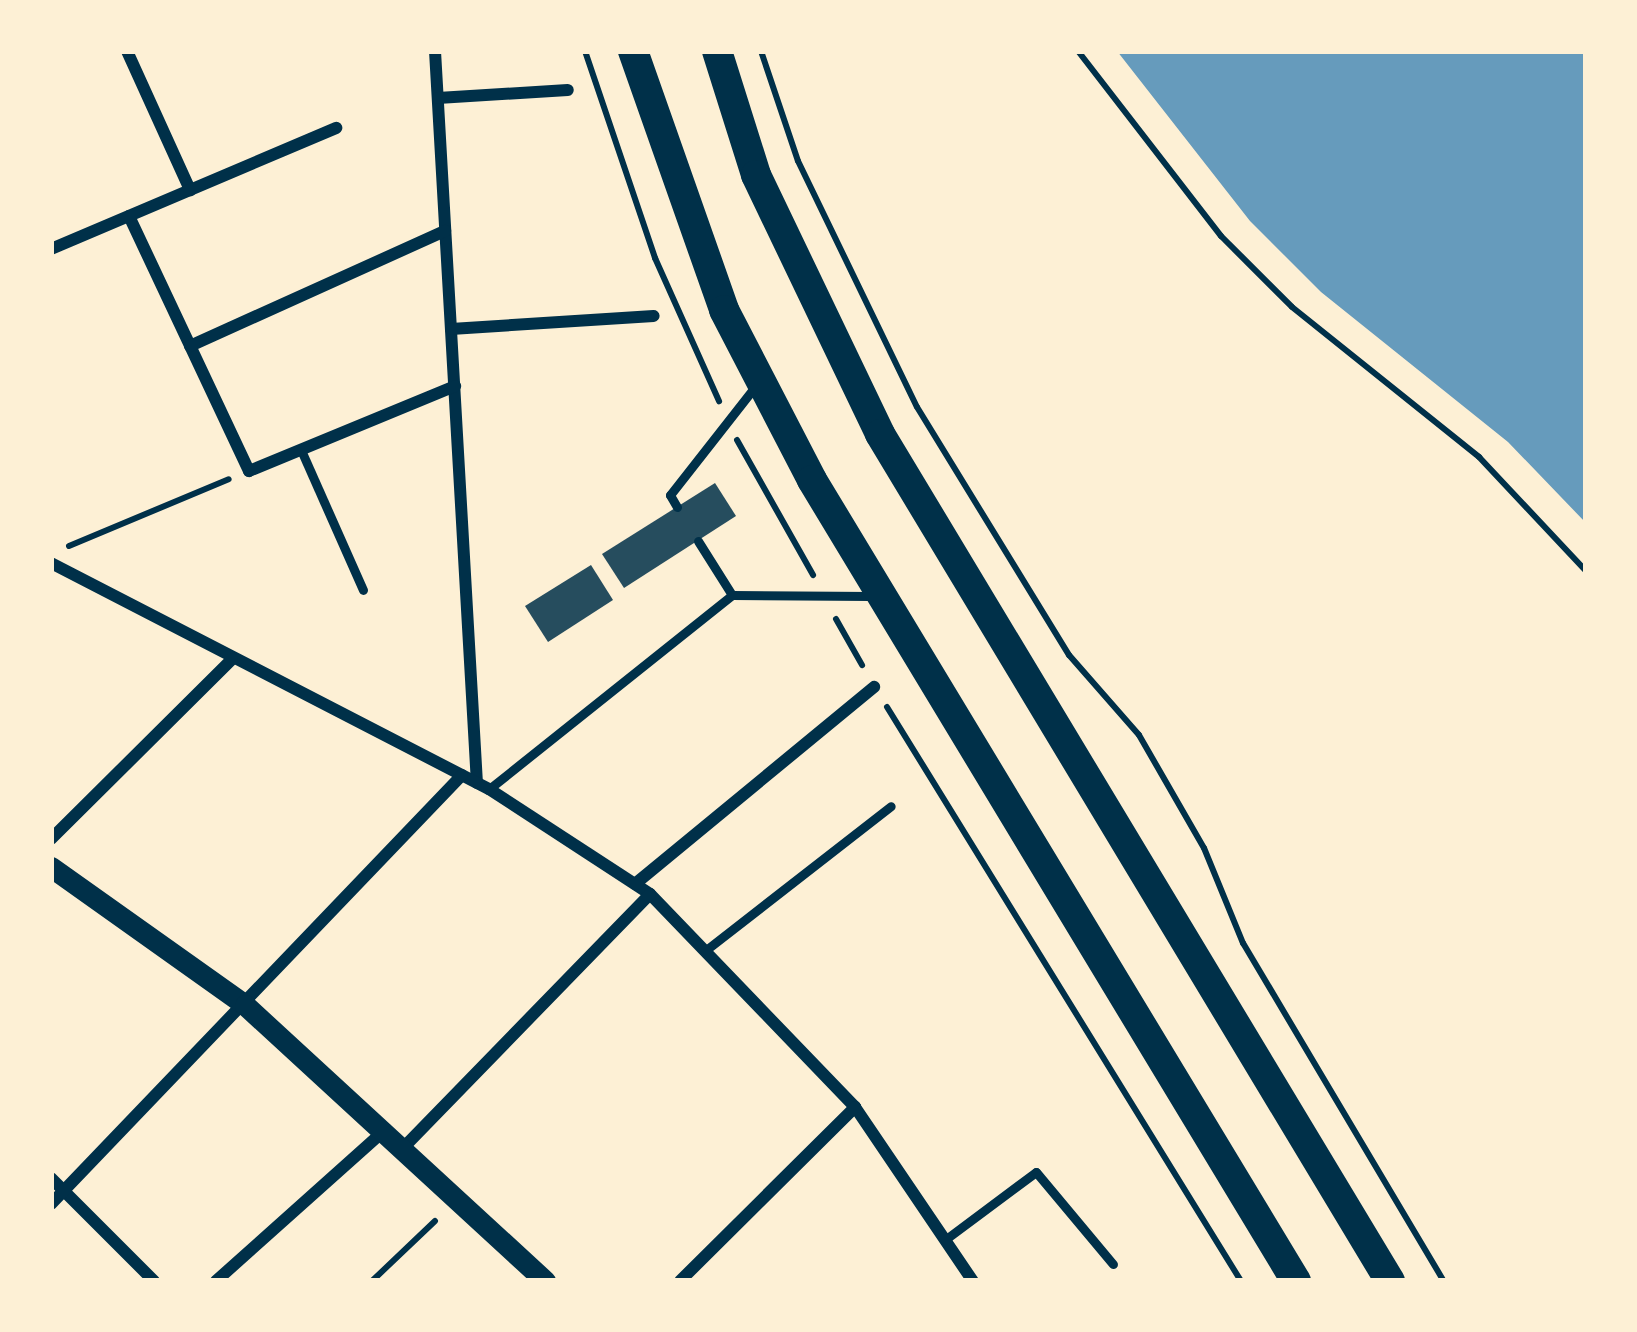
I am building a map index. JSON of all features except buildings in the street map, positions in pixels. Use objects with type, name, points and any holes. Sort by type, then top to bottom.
[{"type":"main road","points":[[633,51],[724,310],[760,380],[1296,1281]]},
{"type":"main road","points":[[717,51],[773,213],[880,434],[1390,1281]]},
{"type":"street","points":[[127,51],[190,190]]},
{"type":"street","points":[[445,51],[435,51],[483,786]]},
{"type":"street","points":[[438,98],[568,90]]},
{"type":"street","points":[[51,249],[336,128]]},
{"type":"street","points":[[129,216],[249,471],[455,386]]},
{"type":"street","points":[[190,346],[446,232]]},
{"type":"street","points":[[452,329],[654,316]]},
{"type":"street","points":[[51,563],[483,786],[650,894],[855,1107],[973,1281]]},
{"type":"street","points":[[51,839],[232,659]]},
{"type":"street","points":[[635,884],[874,687]]},
{"type":"street","points":[[51,1204],[462,775]]},
{"type":"street","points":[[51,867],[245,1005],[406,1145],[545,1281]]},
{"type":"street","points":[[406,1145],[650,894]]},
{"type":"street","points":[[680,1281],[855,1107]]},
{"type":"street","points":[[216,1281],[387,1129]]},
{"type":"street","points":[[51,1178],[154,1281]]},
{"type":"lane","points":[[677,507],[670,495],[760,380]]},
{"type":"lane","points":[[301,449],[363,590]]},
{"type":"lane","points":[[698,541],[732,595]]},
{"type":"lane","points":[[483,786],[732,595],[886,596]]},
{"type":"lane","points":[[706,950],[891,806]]},
{"type":"lane","points":[[946,1239],[1036,1172],[1113,1264]]},
{"type":"path","points":[[761,51],[798,161],[917,407],[1069,655],[1138,735],[1204,848],[1244,943],[1444,1281]]},
{"type":"path","points":[[1078,51],[1221,236],[1328,338],[1479,457],[1586,571]]},
{"type":"path","points":[[51,554],[249,471]]},
{"type":"path","points":[[372,1281],[460,1198]]},
{"type":"water","points":[[1117,51],[1586,51],[1586,523],[1508,442],[1321,292],[1250,221]]}]
